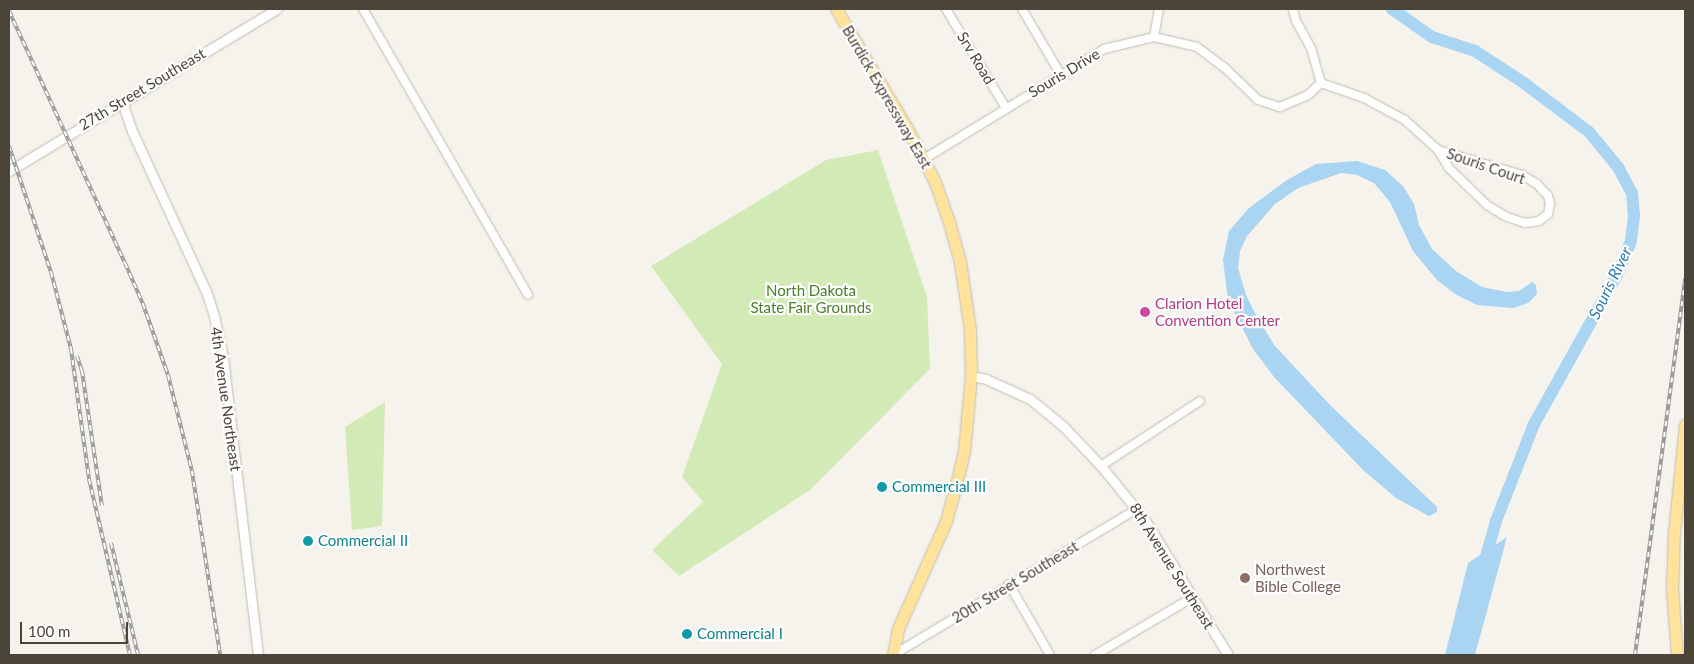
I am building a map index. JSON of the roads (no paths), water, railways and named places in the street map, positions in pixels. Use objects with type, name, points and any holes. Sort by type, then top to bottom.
[{"type":"main road","name":"Burdick Expressway East","points":[[836,9],[924,159],[949,222],[960,262],[966,296],[971,376],[965,441]]},
{"type":"main road","name":"Burdick Expressway East","points":[[893,655],[898,629],[946,521],[957,481],[967,422]]},
{"type":"main road","points":[[1678,655],[1672,589],[1674,533],[1685,425]]},
{"type":"street","name":"27th Street Southeast","points":[[9,171],[277,9]]},
{"type":"street","points":[[363,9],[528,295]]},
{"type":"street","name":"Srv Road","points":[[946,9],[1006,108]]},
{"type":"street","points":[[1022,9],[1061,75]]},
{"type":"street","points":[[1154,37],[1159,9]]},
{"type":"street","points":[[1293,9],[1296,21],[1312,48],[1321,83]]},
{"type":"street","name":"Souris Drive","points":[[924,159],[1104,49],[1154,37],[1198,47],[1224,67],[1258,100],[1280,107],[1308,95],[1321,83]]},
{"type":"street","name":"Souris Court","points":[[1321,83],[1364,98],[1404,120],[1438,150],[1449,168],[1487,206],[1505,216],[1525,223],[1539,222],[1548,214],[1550,204],[1548,196],[1537,184],[1522,174],[1438,150]]},
{"type":"street","name":"4th Avenue Northeast","points":[[122,102],[136,139],[206,291],[214,316],[223,357],[258,655]]},
{"type":"street","name":"8th Avenue Southeast","points":[[971,376],[986,379],[1030,399],[1063,426],[1101,466],[1137,509],[1228,655]]},
{"type":"street","points":[[1101,466],[1200,401]]},
{"type":"street","name":"20th Street Southeast","points":[[893,655],[1137,509]]},
{"type":"street","points":[[1009,584],[1050,655]]},
{"type":"street","points":[[1095,655],[1193,597]]},
{"type":"water","points":[[1357,161],[1385,170],[1403,186],[1414,204],[1419,225],[1432,249],[1456,271],[1482,287],[1507,292],[1519,291],[1532,282],[1536,285],[1537,294],[1528,303],[1513,308],[1477,305],[1455,294],[1437,280],[1413,251],[1390,202],[1374,183],[1357,175],[1341,173],[1298,188],[1275,204],[1247,236],[1240,251],[1238,268],[1246,295],[1275,346],[1331,406],[1437,507],[1437,512],[1429,516],[1396,498],[1364,471],[1274,377],[1253,349],[1228,300],[1223,260],[1229,231],[1249,208],[1287,180],[1316,164]]},
{"type":"water","points":[[1507,537],[1475,655],[1445,655],[1468,563]]},
{"type":"waterway","name":"Souris River","points":[[1392,9],[1432,37],[1475,51],[1524,83],[1589,132],[1618,167],[1632,193],[1634,216],[1631,241],[1617,275],[1534,424],[1496,521],[1484,564]]},
{"type":"railway","points":[[9,11],[143,304],[168,375],[192,471],[220,655]]},
{"type":"railway","points":[[9,146],[51,272],[71,349],[89,479],[130,655]]},
{"type":"railway","points":[[1635,655],[1685,278]]},
{"type":"railway","points":[[77,356],[82,371],[102,506]]},
{"type":"railway","points":[[111,543],[138,655]]},
{"type":"place","name":"Clarion Hotel Convention Center","points":[[1145,312]]},
{"type":"place","name":"Commercial III","points":[[882,487]]},
{"type":"place","name":"Commercial II","points":[[308,541]]},
{"type":"place","name":"Northwest Bible College","points":[[1245,578]]},
{"type":"place","name":"Commercial I","points":[[687,634]]},
{"type":"park label","name":"North Dakota State Fair Grounds","points":[[811,298]]}]
